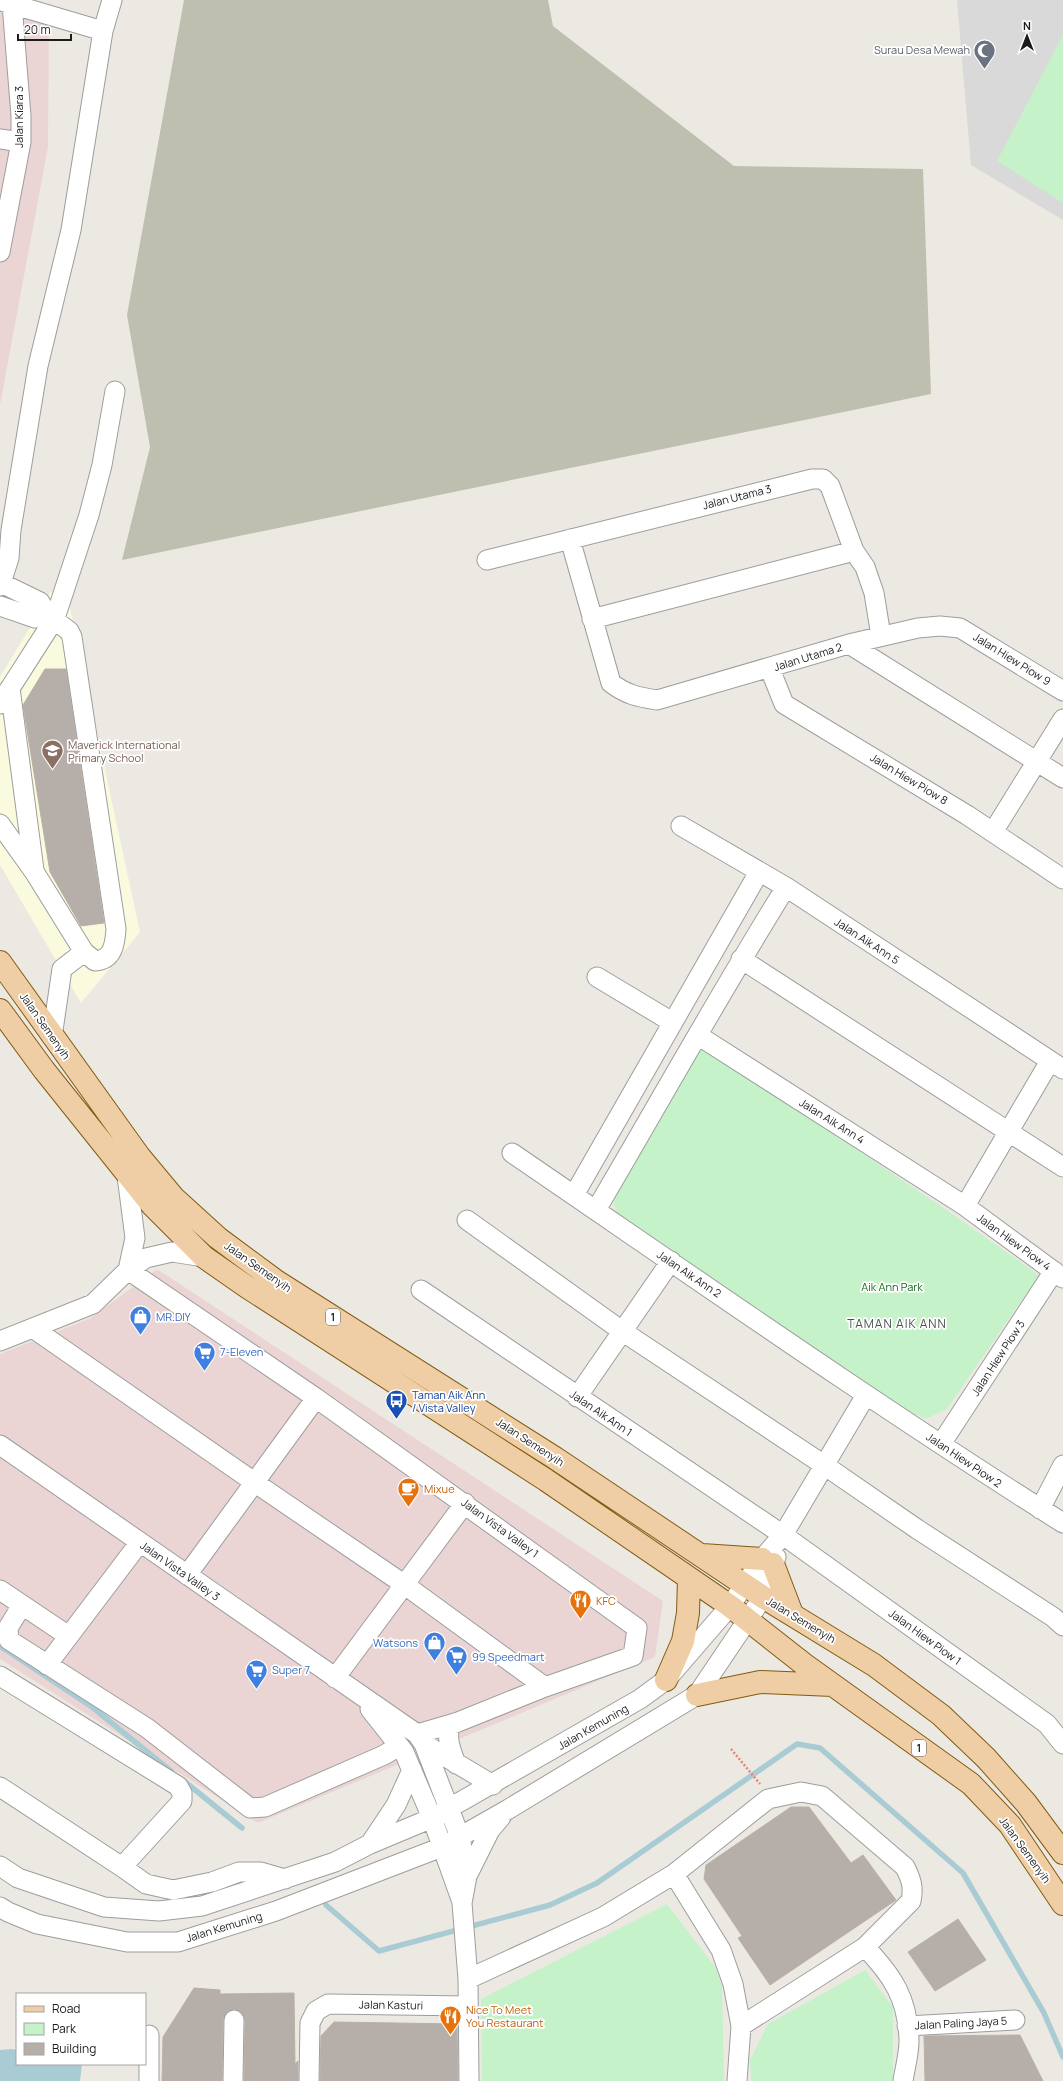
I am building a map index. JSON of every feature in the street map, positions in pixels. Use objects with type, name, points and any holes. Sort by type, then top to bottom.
[{"type":"main road","name":"Jalan Semenyih","points":[[0,962],[52,1037],[139,1156],[174,1198],[218,1238],[276,1281],[556,1458],[763,1597],[874,1665],[941,1715],[986,1758],[1026,1803],[1063,1854]]},
{"type":"main road","name":"Jalan Semenyih","points":[[0,1010],[44,1070],[128,1176],[169,1224],[204,1257],[247,1287],[546,1480],[730,1606],[833,1685],[971,1784],[1010,1825],[1063,1904]]},
{"type":"main road","points":[[700,1554],[767,1561],[792,1614]]},
{"type":"main road","points":[[666,1680],[683,1641],[688,1613],[689,1578]]},
{"type":"main road","points":[[697,1695],[760,1682],[833,1685]]},
{"type":"street","points":[[0,824],[35,873],[84,952],[95,961],[102,960],[111,954],[115,944],[116,929],[72,637],[69,631],[51,616],[40,602],[1,584],[9,558],[11,530],[38,366],[70,230],[103,31],[106,1]]},
{"type":"street","points":[[7,10],[103,31]]},
{"type":"street","name":"Jalan Kiara 3","points":[[0,252],[21,142],[21,116],[7,10]]},
{"type":"street","points":[[0,139],[21,142]]},
{"type":"street","points":[[0,704],[51,616],[90,515],[102,465],[115,391]]},
{"type":"street","name":"Jalan Utama 3","points":[[487,560],[812,479],[823,480],[830,486],[854,551],[865,567],[872,587],[881,636]]},
{"type":"street","points":[[0,547],[11,530]]},
{"type":"street","points":[[570,539],[592,619],[854,551]]},
{"type":"street","points":[[0,606],[35,618],[51,616]]},
{"type":"street","name":"Jalan Utama 2","points":[[592,619],[611,683],[624,693],[658,700],[881,636],[918,628],[960,628]]},
{"type":"street","name":"Jalan Hiew Piow 9","points":[[960,628],[1063,691]]},
{"type":"street","points":[[849,644],[968,717],[1063,778]]},
{"type":"street","name":"Jalan Hiew Piow 8","points":[[770,669],[784,704],[993,832],[1063,879]]},
{"type":"street","points":[[10,688],[35,873]]},
{"type":"street","points":[[993,832],[1063,719]]},
{"type":"street","name":"Jalan Aik Ann 5","points":[[681,826],[786,887],[1057,1065]]},
{"type":"street","points":[[574,1195],[759,872]]},
{"type":"street","points":[[596,1210],[699,1036],[741,959],[786,887]]},
{"type":"street","points":[[52,1037],[62,969],[84,952]]},
{"type":"street","points":[[741,959],[1063,1166]]},
{"type":"street","points":[[597,977],[672,1022]]},
{"type":"street","name":"Jalan Aik Ann 4","points":[[699,1036],[965,1206]]},
{"type":"street","points":[[965,1206],[1010,1131],[1057,1065]]},
{"type":"street","name":"Jalan Aik Ann 2","points":[[512,1153],[866,1395]]},
{"type":"street","points":[[128,1176],[136,1238],[128,1270]]},
{"type":"street","name":"Jalan Hiew Piow 4","points":[[965,1206],[1059,1274]]},
{"type":"street","points":[[467,1220],[622,1332],[824,1465],[917,1529],[1053,1617],[1063,1626]]},
{"type":"street","points":[[0,1341],[34,1329],[93,1304],[128,1270],[146,1258],[172,1252],[204,1257]]},
{"type":"street","points":[[577,1397],[671,1261]]},
{"type":"street","name":"Jalan Vista Valley 1","points":[[128,1270],[316,1398],[465,1503],[637,1628],[634,1656],[545,1687],[420,1739]]},
{"type":"street","name":"Jalan Hiew Piow 3","points":[[941,1444],[1059,1274]]},
{"type":"street","name":"Jalan Aik Ann 1","points":[[420,1290],[783,1535]]},
{"type":"street","points":[[34,1329],[405,1585],[545,1687]]},
{"type":"street","name":"Jalan Hiew Piow 2","points":[[866,1395],[1063,1523]]},
{"type":"street","name":"Jalan Kemuning","points":[[0,1866],[18,1878],[104,1907],[159,1911],[202,1906],[335,1862],[370,1844],[432,1818],[493,1785],[640,1699],[666,1680],[730,1606],[745,1585],[767,1561],[866,1395]]},
{"type":"street","points":[[187,1575],[316,1398]]},
{"type":"street","name":"Jalan Vista Valley 3","points":[[0,1445],[361,1696],[456,1764],[493,1785]]},
{"type":"street","points":[[1040,1509],[1063,1465]]},
{"type":"street","points":[[335,1678],[465,1503]]},
{"type":"street","name":"Jalan Hiew Piow 1","points":[[783,1535],[1047,1724],[1063,1744]]},
{"type":"street","points":[[47,1664],[67,1635],[140,1542]]},
{"type":"street","name":"Jalan Kemuning","points":[[0,1907],[8,1912],[37,1924],[127,1942],[178,1942],[276,1911],[442,1847],[507,1810],[697,1695],[763,1597],[767,1561]]},
{"type":"street","points":[[0,1590],[67,1635]]},
{"type":"street","points":[[22,1605],[8,1628],[9,1640],[147,1728],[250,1808],[265,1807],[384,1755],[399,1746]]},
{"type":"street","points":[[0,1676],[178,1786],[182,1793],[182,1801],[122,1868]]},
{"type":"street","name":"Jalan Vista Valley 3","points":[[361,1696],[399,1746],[412,1770],[432,1818]]},
{"type":"street","points":[[456,1764],[450,1748],[448,1732],[450,1725],[458,1722]]},
{"type":"street","points":[[420,1739],[450,1808],[460,1837],[467,1876]]},
{"type":"street","points":[[370,1844],[396,1805],[412,1770]]},
{"type":"street","points":[[0,1787],[146,1884],[173,1890],[212,1882],[239,1872],[261,1872],[285,1879]]},
{"type":"street","points":[[468,1979],[603,1917],[674,1874],[768,1799],[801,1792],[822,1796],[905,1867],[912,1881],[913,1892],[911,1901],[864,1947],[741,2026]]},
{"type":"street","points":[[462,1910],[467,1876],[490,1830],[507,1810]]},
{"type":"street","points":[[432,1818],[462,1910],[468,1979],[467,2006],[469,2081]]},
{"type":"street","points":[[674,1874],[721,1950],[733,1984],[741,2026],[737,2081]]},
{"type":"street","points":[[864,1947],[885,1968],[901,1996],[909,2042],[903,2081]]},
{"type":"street","name":"Jalan Kasturi","points":[[309,2081],[310,2023],[316,2011],[328,2004],[467,2006]]},
{"type":"street","points":[[233,2081],[234,2020]]},
{"type":"street","name":"Jalan Paling Jaya 5","points":[[907,2026],[1016,2020]]},
{"type":"street","points":[[149,2035],[149,2081]]},
{"type":"path","points":[[731,1749],[758,1780]]},
{"type":"shaded area","points":[[184,0],[548,0],[553,26],[734,166],[923,169],[931,394],[122,560],[150,447],[127,315]]},
{"type":"shaded area","points":[[957,0],[1063,0],[1063,220],[971,165]]},
{"type":"shaded area","points":[[0,12],[49,26],[48,147],[0,405]]},
{"type":"shaded area","name":"Maverick International Primary School","points":[[51,592],[68,599],[140,932],[81,1003],[0,865],[0,677]]},
{"type":"shaded area","points":[[157,1269],[663,1601],[655,1657],[258,1823],[0,1659],[0,1354],[91,1318]]},
{"type":"green space","points":[[1063,35],[1063,203],[997,161]]},
{"type":"green space","name":"Aik Ann Park","points":[[700,1044],[945,1209],[1039,1275],[947,1409],[926,1419],[905,1410],[622,1219],[616,1211],[611,1195]]},
{"type":"green space","points":[[667,1904],[716,1968],[722,1986],[724,2081],[482,2081],[481,1999]]},
{"type":"green space","points":[[865,1970],[893,2007],[893,2081],[751,2081],[750,2060],[768,2024]]},
{"type":"water","points":[[0,2050],[16,2050],[16,2065],[82,2065],[80,2081],[0,2081]]},
{"type":"building","points":[[45,669],[66,669],[104,923],[81,926],[50,872],[23,705]]},
{"type":"building","points":[[791,1807],[809,1807],[851,1863],[863,1855],[896,1900],[770,1985],[738,1938],[742,1936],[704,1879],[706,1865]]},
{"type":"building","points":[[958,1919],[986,1960],[935,1991],[908,1952]]},
{"type":"building","points":[[194,1988],[220,1990],[220,1994],[294,1993],[295,2064],[298,2061],[298,2081],[244,2081],[245,2020],[240,2011],[234,2009],[228,2011],[223,2019],[222,2081],[162,2081],[163,2037]]},
{"type":"building","points":[[334,2022],[457,2024],[458,2081],[320,2081],[321,2036]]},
{"type":"building","points":[[1020,2035],[1043,2081],[925,2081],[924,2036]]},
{"type":"waterway","points":[[0,1646],[92,1707],[172,1772]]},
{"type":"waterway","points":[[326,1905],[379,1951],[550,1905],[597,1883],[797,1744],[820,1748],[963,1873],[1044,2013],[1063,2057]]},
{"type":"waterway","points":[[184,1781],[242,1828]]},
{"type":"place","name":"Surau Desa Mewah","points":[[985,70]]},
{"type":"place","name":"Maverick International Primary School","points":[[52,770]]},
{"type":"place","name":"MR.DIY","points":[[140,1336]]},
{"type":"place","name":"7-Eleven","points":[[204,1372]]},
{"type":"place","name":"Taman Aik Ann / Vista Valley","points":[[396,1420]]},
{"type":"place","name":"Mixue","points":[[408,1508]]},
{"type":"place","name":"KFC","points":[[581,1620]]},
{"type":"place","name":"Watsons","points":[[434,1662]]},
{"type":"place","name":"99 Speedmart","points":[[457,1676]]},
{"type":"place","name":"Super 7","points":[[256,1690]]},
{"type":"place","name":"Nice To Meet You Restaurant","points":[[451,2036]]},
{"type":"district","name":"TAMAN AIK ANN","points":[[897,1324]]}]
